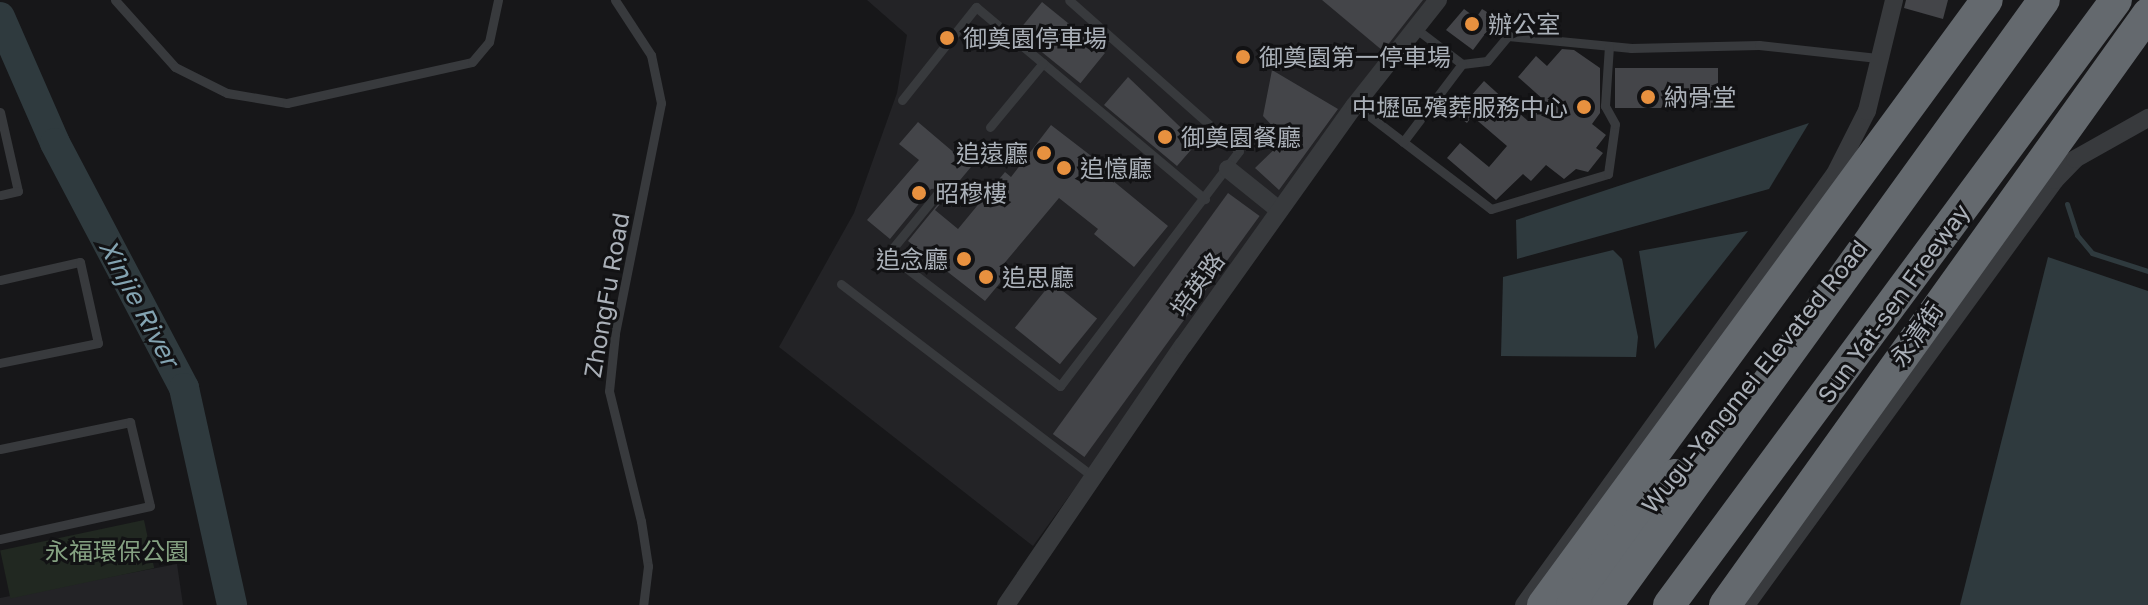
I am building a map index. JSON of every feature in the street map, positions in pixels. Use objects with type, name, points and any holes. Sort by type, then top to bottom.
[{"type":"highway","points":[[1543,605],[1987,0]]},
{"type":"highway","points":[[1607,605],[2044,0]]},
{"type":"highway","name":"Sun Yat-sen Freeway","points":[[1669,605],[2116,0]]},
{"type":"highway","points":[[1725,605],[2148,14]]},
{"type":"highway","name":"Wugu-Yangmei Elevated Road","points":[[1572,605],[1936,147]]},
{"type":"highway","points":[[1685,605],[1921,266]]},
{"type":"street","name":"培英路","points":[[1006,605],[1092,476],[1279,210],[1355,105],[1438,0]]},
{"type":"street","points":[[1524,605],[1835,174],[1867,111],[1877,58],[1894,0]]},
{"type":"street","name":"永清街","points":[[1746,605],[2055,180],[2097,144],[2148,118]]},
{"type":"street","points":[[1228,169],[1279,210]]},
{"type":"lane","points":[[115,0],[175,67],[227,93],[287,103],[472,62],[489,42],[498,0]]},
{"type":"lane","name":"ZhongFu Road","points":[[615,0],[651,55],[661,103],[615,334],[609,391],[643,536],[648,591],[643,605]]},
{"type":"lane","points":[[937,194],[888,254],[1060,386],[1239,151],[1069,0]]},
{"type":"lane","points":[[902,100],[976,7],[1205,199]]},
{"type":"lane","points":[[1415,28],[1462,64],[1487,61],[1508,36],[1609,46],[1759,45],[1877,58]]},
{"type":"lane","points":[[1355,105],[1491,209],[1608,174],[1615,124],[1605,106],[1609,46]]},
{"type":"lane","points":[[990,127],[1043,63]]},
{"type":"lane","points":[[1403,142],[1462,64]]},
{"type":"lane","points":[[0,112],[18,191],[0,195]]},
{"type":"lane","points":[[0,280],[80,262],[98,343],[0,363]]},
{"type":"lane","points":[[841,284],[1092,476]]},
{"type":"lane","points":[[0,449],[130,422],[150,506],[0,539]]},
{"type":"shaded area","points":[[867,0],[1429,0],[1033,546],[779,347],[854,213],[897,93],[907,35]]},
{"type":"shaded area","points":[[1809,123],[1769,189],[1517,259],[1516,220]]},
{"type":"shaded area","points":[[1748,231],[1655,349],[1639,251]]},
{"type":"shaded area","points":[[1613,250],[1622,259],[1638,337],[1636,357],[1501,356],[1503,277]]},
{"type":"shaded area","points":[[2048,257],[2148,291],[2148,605],[1960,605]]},
{"type":"shaded area","points":[[177,564],[183,605],[0,605],[0,598]]},
{"type":"green space","name":"永福環保公園","points":[[144,520],[154,568],[10,598],[0,551]]},
{"type":"building","points":[[1322,0],[1423,0],[1383,51]]},
{"type":"building","points":[[1906,0],[1948,0],[1943,19],[1904,8]]},
{"type":"building","points":[[1042,2],[1105,53],[1080,83],[1017,32]]},
{"type":"building","name":"辦公室","points":[[1464,9],[1476,18],[1482,9],[1497,18],[1473,50],[1446,30]]},
{"type":"building","points":[[1562,49],[1574,50],[1600,68],[1600,113],[1592,124],[1606,135],[1596,148],[1603,153],[1588,172],[1576,169],[1564,179],[1546,165],[1531,181],[1523,174],[1496,200],[1447,158],[1460,143],[1489,167],[1507,146],[1472,116],[1467,123],[1455,114],[1484,81],[1528,121],[1545,101],[1518,77],[1536,56],[1547,66]]},
{"type":"building","points":[[1615,68],[1718,68],[1718,108],[1615,108]]},
{"type":"building","points":[[1272,70],[1338,109],[1279,190],[1255,168],[1285,139],[1263,116]]},
{"type":"building","points":[[1128,77],[1197,143],[1177,166],[1104,105]]},
{"type":"building","points":[[918,122],[971,167],[935,210],[958,229],[1005,172],[1011,177],[1051,125],[1116,175],[1112,180],[1168,226],[1134,267],[1094,234],[1098,229],[1059,198],[1002,266],[1009,272],[985,301],[908,241],[943,198],[941,188],[931,189],[890,239],[867,220],[919,160],[899,144]]},
{"type":"building","points":[[1228,193],[1260,216],[1084,457],[1053,434]]},
{"type":"building","points":[[1052,282],[1097,319],[1060,364],[1015,328]]},
{"type":"waterway","name":"Xinjie River","points":[[0,17],[55,143],[184,388],[232,605]]},
{"type":"waterway","points":[[2067,204],[2077,235],[2092,253],[2148,271]]},
{"type":"place","name":"辦公室","points":[[1472,24]]},
{"type":"place","name":"御奠園停車場","points":[[947,38]]},
{"type":"place","name":"御奠園第一停車場","points":[[1243,57]]},
{"type":"place","name":"納骨堂","points":[[1648,97]]},
{"type":"place","name":"中壢區殯葬服務中心","points":[[1584,107]]},
{"type":"place","name":"御奠園餐廳","points":[[1165,137]]},
{"type":"place","name":"追遠廳","points":[[1044,153]]},
{"type":"place","name":"追憶廳","points":[[1064,168]]},
{"type":"place","name":"昭穆樓","points":[[919,193]]},
{"type":"place","name":"追念廳","points":[[964,259]]},
{"type":"place","name":"追思廳","points":[[986,277]]}]
